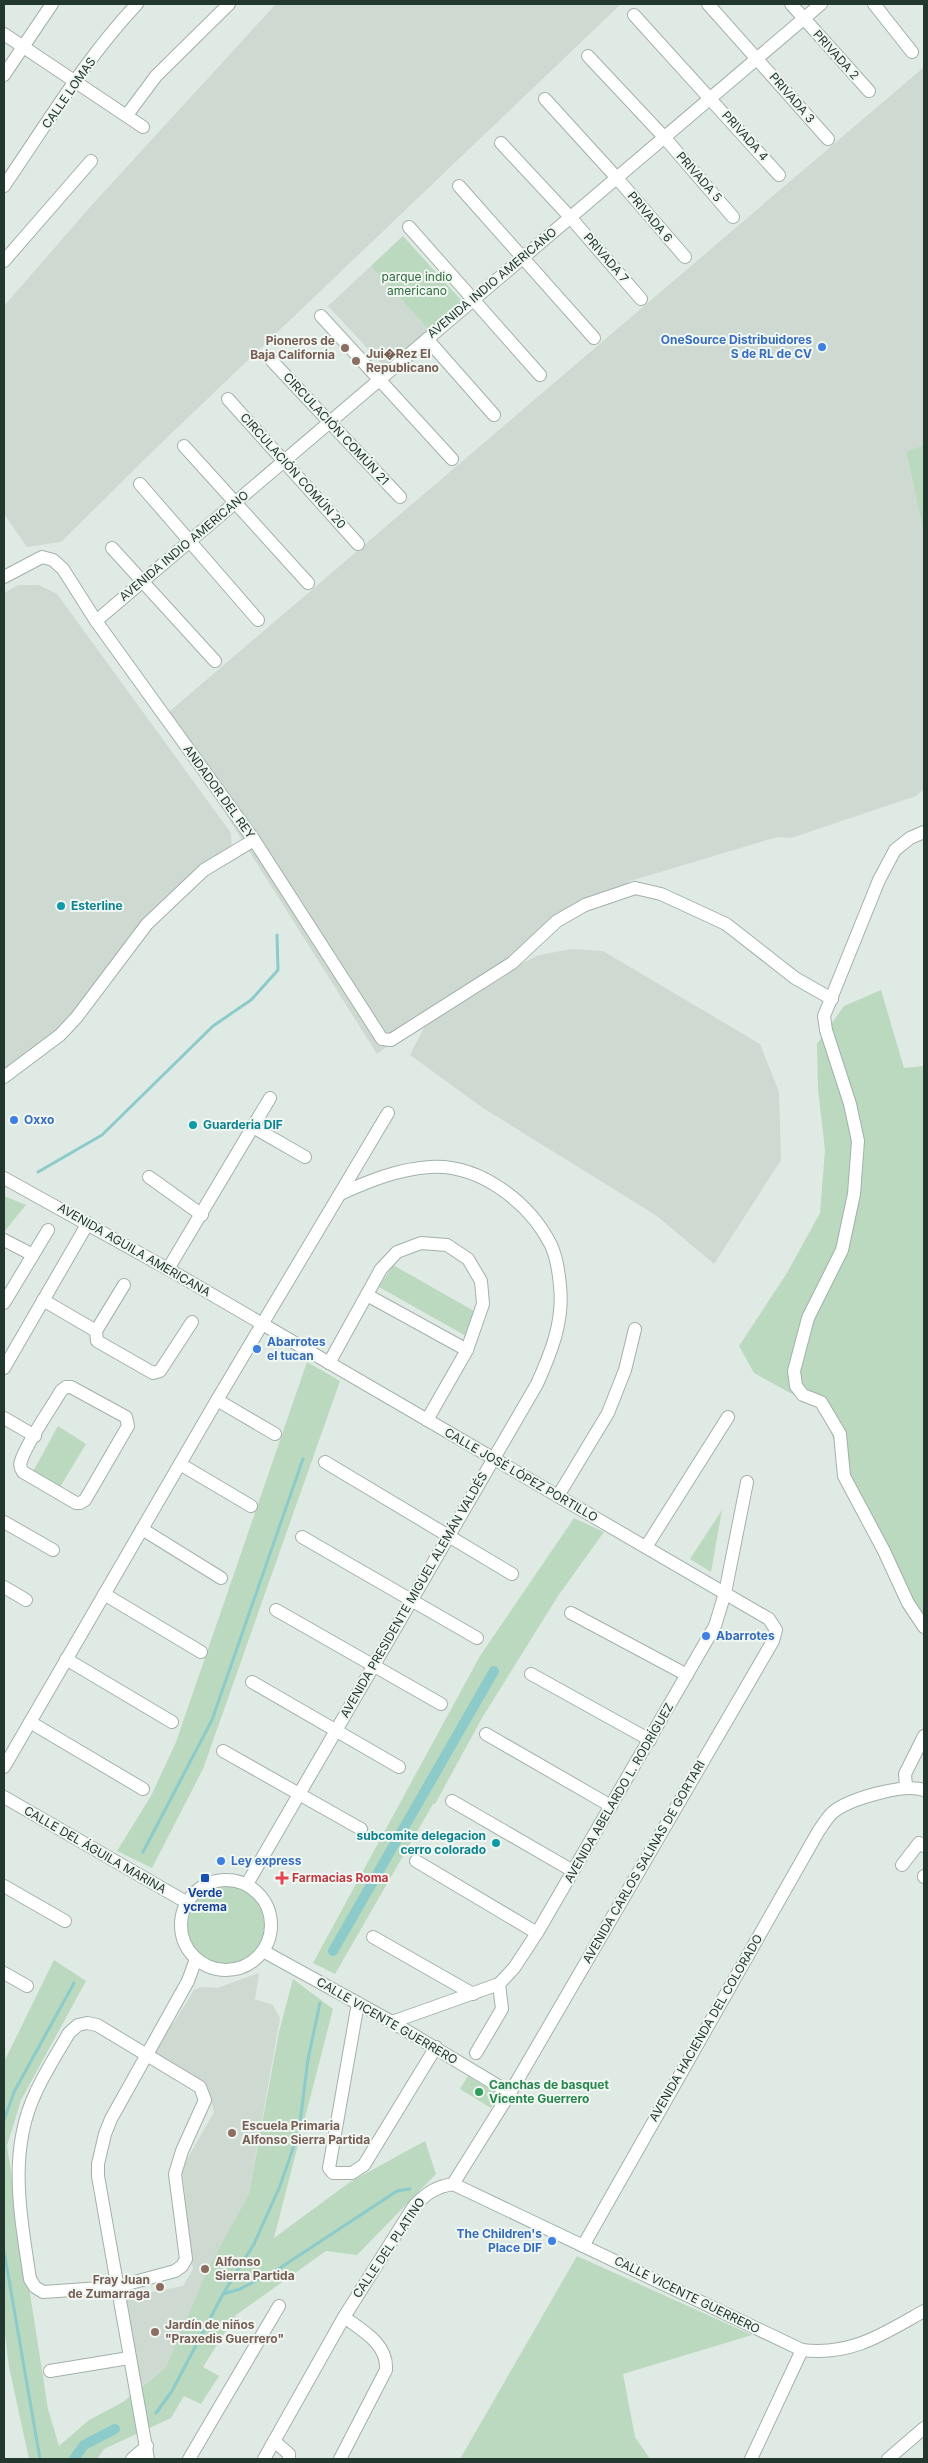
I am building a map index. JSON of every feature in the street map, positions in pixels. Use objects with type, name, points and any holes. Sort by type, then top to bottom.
[{"type":"street","points":[[4,75],[52,4]]},
{"type":"street","name":"CALLE LOMAS","points":[[4,186],[121,20],[137,4]]},
{"type":"street","points":[[127,115],[156,76],[229,4]]},
{"type":"street","name":"PRIVADA 3","points":[[708,4],[828,139]]},
{"type":"street","name":"PRIVADA 2","points":[[791,4],[869,91]]},
{"type":"street","name":"AVENIDA INDIO AMERICANO","points":[[96,621],[821,4]]},
{"type":"street","points":[[874,4],[912,52]]},
{"type":"street","name":"PRIVADA 4","points":[[634,15],[779,175]]},
{"type":"street","points":[[4,34],[77,81],[143,127]]},
{"type":"street","name":"PRIVADA 5","points":[[588,56],[664,136],[733,217]]},
{"type":"street","name":"PRIVADA 6","points":[[545,99],[685,257]]},
{"type":"street","name":"PRIVADA 7","points":[[501,143],[570,217],[641,299]]},
{"type":"street","points":[[4,261],[92,161]]},
{"type":"street","points":[[459,186],[594,338]]},
{"type":"street","points":[[409,227],[540,375]]},
{"type":"street","points":[[320,316],[452,459]]},
{"type":"street","points":[[427,338],[494,414]]},
{"type":"street","name":"CIRCULACIÓN COMÚN 21","points":[[272,361],[400,497]]},
{"type":"street","name":"CIRCULACIÓN COMÚN 20","points":[[228,399],[358,544]]},
{"type":"street","points":[[184,446],[308,583]]},
{"type":"street","points":[[140,484],[258,620]]},
{"type":"street","points":[[112,548],[215,661]]},
{"type":"street","name":"ANDADOR DEL REY","points":[[4,577],[42,557],[52,560],[63,569],[96,621],[254,840],[382,1039],[391,1040],[512,963],[557,921],[585,905],[635,888],[661,894],[726,924],[794,978],[832,999]]},
{"type":"street","points":[[924,832],[910,838],[895,850],[879,880],[824,1016],[826,1030],[850,1104],[858,1141],[854,1194],[842,1250],[808,1318],[794,1371],[796,1386],[803,1395],[821,1402],[840,1434],[844,1476],[884,1551],[908,1603],[924,1627]]},
{"type":"street","points":[[4,1077],[54,1039],[76,1018],[147,924],[204,870],[254,840]]},
{"type":"street","points":[[168,1269],[202,1215],[270,1098]]},
{"type":"street","points":[[4,1767],[217,1400],[388,1113]]},
{"type":"street","points":[[253,1127],[305,1157]]},
{"type":"street","name":"AVENIDA PRESIDENTE MIGUEL ALEMÁN VALDÉS","points":[[247,1884],[537,1384],[551,1354],[559,1327],[560,1287],[551,1246],[538,1225],[510,1194],[481,1177],[452,1168],[431,1167],[395,1172],[340,1194]]},
{"type":"street","points":[[149,1177],[202,1215]]},
{"type":"street","name":"AVENIDA AGUILA AMERICANA","points":[[4,1178],[88,1223],[263,1324]]},
{"type":"street","points":[[4,1368],[88,1223]]},
{"type":"street","points":[[6,1294],[48,1230]]},
{"type":"street","points":[[4,1240],[33,1255]]},
{"type":"street","points":[[330,1363],[381,1269],[397,1252],[421,1243],[447,1246],[468,1259],[481,1281],[483,1304],[467,1350],[428,1420]]},
{"type":"street","points":[[124,1284],[96,1331],[100,1344],[157,1373],[192,1322]]},
{"type":"street","points":[[367,1296],[467,1350]]},
{"type":"street","points":[[44,1300],[96,1331]]},
{"type":"street","name":"CALLE JOSÉ LÓPEZ PORTILLO","points":[[263,1324],[769,1619],[776,1630]]},
{"type":"street","points":[[558,1496],[608,1413],[625,1370],[635,1329]]},
{"type":"street","points":[[66,1387],[71,1387],[126,1417],[128,1422],[84,1500],[80,1503],[69,1499],[23,1472],[20,1462],[35,1436],[60,1391],[66,1387]]},
{"type":"street","points":[[217,1400],[276,1434]]},
{"type":"street","points":[[4,1418],[35,1436]]},
{"type":"street","points":[[646,1547],[728,1418]]},
{"type":"street","points":[[325,1462],[512,1574]]},
{"type":"street","points":[[180,1464],[251,1506]]},
{"type":"street","name":"AVENIDA ABELARDO L. RODRÍGUEZ","points":[[392,2022],[499,1984],[514,1968],[537,1933],[715,1626],[725,1593],[747,1482]]},
{"type":"street","points":[[4,1522],[53,1550]]},
{"type":"street","points":[[142,1529],[221,1578]]},
{"type":"street","points":[[302,1537],[477,1638]]},
{"type":"street","points":[[4,1587],[26,1600]]},
{"type":"street","points":[[104,1594],[202,1652]]},
{"type":"street","points":[[276,1610],[441,1704]]},
{"type":"street","points":[[571,1613],[687,1675]]},
{"type":"street","name":"AVENIDA CARLOS SALINAS DE GORTARI","points":[[510,2093],[773,1641],[776,1630]]},
{"type":"street","points":[[66,1659],[172,1722]]},
{"type":"street","points":[[531,1674],[650,1740]]},
{"type":"street","points":[[252,1682],[399,1766]]},
{"type":"street","points":[[30,1722],[142,1789]]},
{"type":"street","points":[[486,1734],[611,1806]]},
{"type":"street","points":[[924,1736],[905,1774],[906,1788],[924,1790]]},
{"type":"street","points":[[223,1751],[361,1829]]},
{"type":"street","name":"AVENIDA HACIENDA DEL COLORADO","points":[[583,2246],[818,1832],[832,1813],[852,1802],[906,1788]]},
{"type":"street","name":"CALLE DEL ÁGUILA MARINA","points":[[4,1797],[186,1902]]},
{"type":"street","points":[[452,1801],[573,1871]]},
{"type":"street","points":[[902,1865],[914,1847],[919,1844],[924,1846]]},
{"type":"street","points":[[416,1861],[537,1933]]},
{"type":"street","points":[[236,1880],[247,1884],[265,1902],[270,1914],[271,1927],[269,1939],[263,1951],[243,1967],[231,1970],[213,1968],[196,1959],[182,1938],[180,1926],[186,1902],[202,1886],[213,1881],[236,1880]]},
{"type":"street","points":[[4,1886],[65,1921]]},
{"type":"street","points":[[373,1937],[473,1994]]},
{"type":"street","name":"CALLE VICENTE GUERRERO","points":[[263,1951],[436,2047],[510,2093]]},
{"type":"street","points":[[148,2459],[116,2287],[98,2164],[105,2134],[146,2054],[188,1981],[196,1959]]},
{"type":"street","points":[[4,1973],[27,1986]]},
{"type":"street","points":[[476,2053],[502,2009],[499,1984]]},
{"type":"street","points":[[358,2003],[329,2168],[333,2173],[352,2173],[364,2165],[436,2047]]},
{"type":"street","points":[[87,2023],[97,2025],[200,2087],[204,2093],[205,2100],[182,2151],[175,2174],[186,2259],[182,2266],[175,2271],[116,2287],[43,2292],[35,2287],[30,2279],[17,2188],[19,2151],[35,2093],[70,2033],[78,2025],[87,2023]]},
{"type":"street","points":[[453,2184],[510,2093]]},
{"type":"street","name":"CALLE VICENTE GUERRERO","points":[[453,2184],[802,2350],[820,2352],[845,2350],[876,2337],[924,2311]]},
{"type":"street","name":"CALLE DEL PLATINO","points":[[264,2459],[344,2317],[414,2206],[425,2194],[437,2186],[453,2184]]},
{"type":"street","points":[[189,2459],[279,2306]]},
{"type":"street","points":[[340,2459],[386,2370],[383,2350],[344,2317]]},
{"type":"street","points":[[751,2459],[802,2350]]},
{"type":"street","points":[[50,2371],[129,2358]]},
{"type":"street","points":[[888,2459],[924,2428]]},
{"type":"street","points":[[274,2441],[289,2454],[289,2459]]},
{"type":"street","points":[[132,2459],[147,2446]]},
{"type":"shaded area","points":[[276,4],[621,4],[153,451],[61,542],[27,547],[4,514],[4,306],[91,206]]},
{"type":"shaded area","points":[[924,67],[924,445],[906,453],[924,534],[924,789],[916,796],[791,838],[777,837],[630,881],[564,918],[377,1054],[164,716]]},
{"type":"shaded area","points":[[371,266],[429,330],[387,369],[328,306]]},
{"type":"shaded area","points":[[18,585],[39,585],[57,594],[231,833],[232,855],[200,877],[144,933],[99,996],[4,1078],[4,593]]},
{"type":"shaded area","points":[[572,949],[603,951],[760,1044],[779,1092],[781,1160],[714,1264],[657,1216],[483,1108],[410,1055],[429,1018],[466,991],[539,955]]},
{"type":"shaded area","name":"Escuela Primaria Alfonso Sierra Partida","points":[[259,1973],[255,1999],[273,2005],[280,2018],[249,2194],[209,2272],[166,2367],[139,2388],[120,2298],[183,2286],[193,2269],[182,2168],[214,2112],[208,2087],[151,2050],[175,2021],[194,1990],[202,1987],[217,1988]]},
{"type":"green space","name":"parque indio americano","points":[[403,236],[461,300],[429,330],[371,266]]},
{"type":"green space","points":[[924,445],[924,534],[906,452]]},
{"type":"green space","points":[[881,990],[904,1068],[924,1066],[924,1626],[846,1472],[823,1411],[754,1373],[739,1346],[787,1273],[820,1213],[825,1150],[818,1089],[817,1044],[844,1006]]},
{"type":"green space","points":[[4,1196],[26,1205],[4,1232]]},
{"type":"green space","points":[[393,1265],[474,1311],[466,1336],[379,1287]]},
{"type":"green space","points":[[307,1362],[340,1381],[203,1769],[152,1868],[117,1851],[151,1796],[176,1742]]},
{"type":"green space","points":[[58,1426],[86,1444],[57,1492],[30,1477]]},
{"type":"green space","points":[[722,1510],[711,1572],[690,1559]]},
{"type":"green space","points":[[574,1518],[604,1532],[558,1596],[482,1718],[435,1804],[433,1804],[335,1974],[313,1963],[480,1656]]},
{"type":"green space","points":[[226,1884],[241,1887],[254,1896],[263,1909],[266,1924],[263,1939],[254,1952],[241,1961],[226,1964],[211,1961],[198,1952],[189,1939],[186,1924],[189,1909],[198,1896],[211,1887]]},
{"type":"green space","points":[[54,1960],[86,1981],[21,2100],[7,2146],[48,2409],[59,2446],[89,2420],[123,2402],[166,2367],[208,2269],[249,2194],[279,2032],[293,1979],[333,2009],[274,2238],[350,2182],[425,2141],[436,2174],[357,2255],[326,2251],[236,2315],[203,2367],[219,2376],[201,2404],[184,2396],[171,2418],[104,2449],[97,2459],[29,2459],[9,2367],[4,2327],[4,2062]]},
{"type":"green space","points":[[468,2076],[499,2095],[491,2108],[460,2089]]},
{"type":"green space","points":[[577,2256],[752,2335],[623,2374],[635,2437],[650,2459],[460,2459]]},
{"type":"waterway","points":[[38,1172],[102,1135],[213,1026],[251,1000],[278,970],[277,935]]},
{"type":"waterway","points":[[143,1852],[212,1720],[303,1459]]},
{"type":"waterway","points":[[333,1951],[494,1671]]},
{"type":"waterway","points":[[4,2120],[14,2092],[74,1983]]},
{"type":"waterway","points":[[156,2413],[172,2391],[223,2294],[254,2244],[280,2186],[299,2131],[308,2059],[320,2003]]},
{"type":"waterway","points":[[223,2294],[240,2289],[280,2268],[397,2191],[410,2189]]},
{"type":"waterway","points":[[4,2251],[40,2459]]},
{"type":"waterway","points":[[74,2459],[84,2445],[115,2429]]},
{"type":"place","name":"OneSource Distribuidores S de RL de CV","points":[[822,347]]},
{"type":"place","name":"Pioneros de Baja California","points":[[345,348]]},
{"type":"place","name":"Jui�Rez El Republicano","points":[[356,361]]},
{"type":"place","name":"Esterline","points":[[61,906]]},
{"type":"place","name":"Oxxo","points":[[14,1120]]},
{"type":"place","name":"Guarderia DIF","points":[[193,1125]]},
{"type":"place","name":"Abarrotes el tucan","points":[[257,1349]]},
{"type":"place","name":"Abarrotes","points":[[706,1636]]},
{"type":"place","name":"subcomite delegacion cerro colorado","points":[[496,1843]]},
{"type":"place","name":"Ley express","points":[[221,1861]]},
{"type":"place","name":"Verde ycrema","points":[[205,1878]]},
{"type":"place","name":"Farmacias Roma","points":[[282,1878]]},
{"type":"place","name":"Canchas de basquet Vicente Guerrero","points":[[479,2092]]},
{"type":"place","name":"Escuela Primaria Alfonso Sierra Partida","points":[[232,2133]]},
{"type":"place","name":"The Children's Place DIF","points":[[552,2241]]},
{"type":"place","name":"Alfonso Sierra Partida","points":[[205,2269]]},
{"type":"place","name":"Fray Juan de Zumarraga","points":[[160,2287]]},
{"type":"place","name":"Jardín de niños \"Praxedis Guerrero\"","points":[[155,2332]]}]
